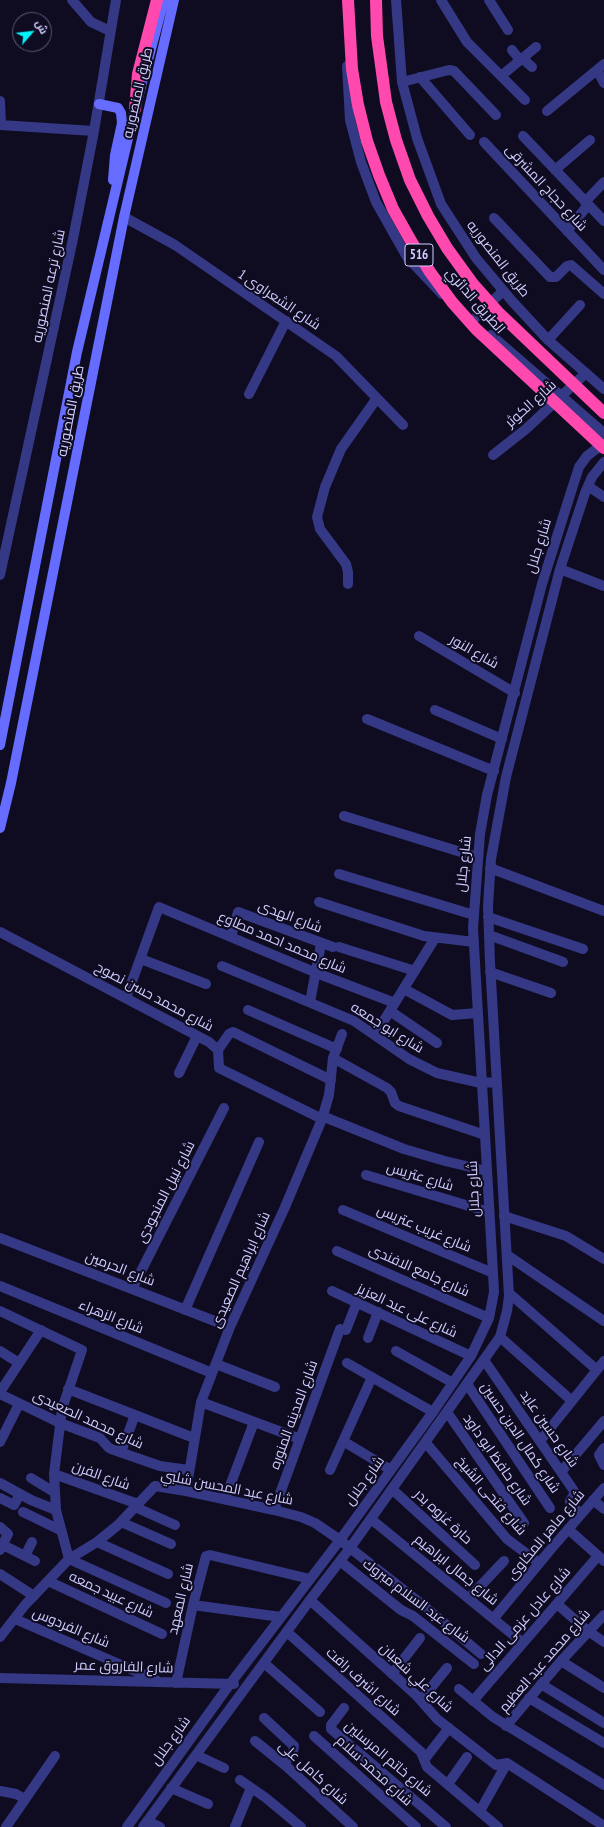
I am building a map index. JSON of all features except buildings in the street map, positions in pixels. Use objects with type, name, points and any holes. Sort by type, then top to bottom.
[{"type":"highway","points":[[135,109],[138,74],[157,0]]},
{"type":"highway","name":"الطريق الدائري","points":[[347,0],[352,69],[358,105],[367,141],[379,176],[411,241],[430,272],[452,302],[476,329],[604,448]]},
{"type":"highway","name":"الطريق الدائري","points":[[376,0],[376,36],[386,102],[396,140],[410,180],[428,216],[447,248],[473,284],[498,312],[604,413]]},
{"type":"main road","name":"طريق المنصوريه","points":[[0,745],[77,352],[135,109],[164,0]]},
{"type":"main road","name":"طريق المنصوريه","points":[[0,828],[124,217],[174,0]]},
{"type":"main road","points":[[99,104],[118,108],[121,113],[122,123],[113,174],[114,194]]},
{"type":"main road","points":[[33,578],[51,581]]},
{"type":"street","points":[[72,0],[92,22],[110,32]]},
{"type":"street","name":"شارع ترعه المنصوريه","points":[[0,575],[73,239],[99,104],[116,0]]},
{"type":"street","points":[[347,0],[350,120],[368,182],[386,221],[407,257],[428,282],[604,433]]},
{"type":"street","name":"طريق المنصوريه","points":[[396,0],[402,82],[419,145],[442,204],[476,258],[503,291],[548,340],[604,389]]},
{"type":"street","points":[[441,0],[467,42],[525,100]]},
{"type":"street","points":[[489,0],[508,30]]},
{"type":"street","points":[[501,76],[536,46]]},
{"type":"street","points":[[512,50],[532,67]]},
{"type":"street","points":[[547,111],[600,67],[604,82]]},
{"type":"street","points":[[402,82],[444,70],[454,72],[496,115]]},
{"type":"street","points":[[420,77],[470,135]]},
{"type":"street","points":[[0,101],[1,125],[94,131]]},
{"type":"street","points":[[523,136],[604,221]]},
{"type":"street","points":[[555,170],[590,140]]},
{"type":"street","name":"شارع حجاج المشرقى","points":[[484,142],[604,270]]},
{"type":"street","points":[[567,231],[604,182]]},
{"type":"street","name":"شارع الشعراوى 1","points":[[124,217],[175,245],[336,356],[403,425]]},
{"type":"street","points":[[494,218],[550,277],[554,278],[567,266],[571,265],[604,294]]},
{"type":"street","points":[[473,320],[503,291]]},
{"type":"street","points":[[548,340],[580,305]]},
{"type":"street","points":[[249,394],[286,321]]},
{"type":"street","name":"شارع الكوثر","points":[[494,455],[526,429],[586,373]]},
{"type":"street","points":[[348,584],[346,564],[320,529],[317,517],[324,488],[341,449],[377,398]]},
{"type":"street","name":"شارع جلال","points":[[127,1827],[230,1684],[340,1540],[433,1412],[471,1356],[489,1318],[494,1292],[474,942],[474,915],[478,857],[486,806],[494,771],[542,584],[579,467],[592,451],[604,443]]},
{"type":"street","points":[[592,451],[604,462]]},
{"type":"street","name":"شارع جلال","points":[[145,1824],[286,1632],[393,1490],[500,1337],[507,1311],[509,1293],[490,972],[488,917],[490,868],[499,809],[560,569],[588,486],[596,470],[604,462]]},
{"type":"street","points":[[588,486],[604,497]]},
{"type":"street","points":[[560,569],[604,586]]},
{"type":"street","name":"شارع النور","points":[[419,636],[515,693]]},
{"type":"street","points":[[528,641],[540,645]]},
{"type":"street","points":[[435,710],[502,739]]},
{"type":"street","points":[[367,719],[494,771]]},
{"type":"street","points":[[486,806],[499,809]]},
{"type":"street","points":[[344,816],[478,857]]},
{"type":"street","points":[[490,868],[604,911]]},
{"type":"street","points":[[339,874],[474,915]]},
{"type":"street","points":[[319,902],[435,938],[474,942]]},
{"type":"street","name":"شارع محمد احمد مطاوع","points":[[142,959],[160,907],[392,1007],[437,1043]]},
{"type":"street","name":"شارع الهدى","points":[[231,937],[238,912],[322,944],[415,970]]},
{"type":"street","points":[[488,917],[583,949]]},
{"type":"street","name":"شارع محمد حسن نصوح","points":[[0,932],[214,1045],[218,1050],[219,1068],[322,1118],[404,1149],[445,1162],[487,1171]]},
{"type":"street","points":[[489,935],[564,962]]},
{"type":"street","points":[[375,1035],[435,938]]},
{"type":"street","points":[[310,1002],[322,944]]},
{"type":"street","points":[[126,998],[142,959],[206,984]]},
{"type":"street","name":"شارع ابو جمعه","points":[[222,966],[354,1021],[409,1059],[437,1073],[481,1083],[496,1082]]},
{"type":"street","points":[[490,972],[551,993]]},
{"type":"street","points":[[404,989],[452,1015],[478,1014]]},
{"type":"street","points":[[248,1010],[335,1054],[387,1088],[391,1092],[395,1103],[399,1106],[485,1135]]},
{"type":"street","points":[[218,1050],[233,1032],[331,1080]]},
{"type":"street","name":"شارع ابراهيم الصعيدى","points":[[186,1491],[201,1402],[230,1327],[285,1207],[322,1118],[329,1095],[335,1054],[342,1034]]},
{"type":"street","points":[[179,1073],[197,1036]]},
{"type":"street","name":"شارع نبيل المنجودى","points":[[132,1289],[224,1108]]},
{"type":"street","points":[[185,1310],[259,1142]]},
{"type":"street","name":"شارع عتريس","points":[[366,1175],[489,1212]]},
{"type":"street","name":"شارع غريب عتريس","points":[[343,1210],[493,1273]]},
{"type":"street","points":[[504,1216],[566,1236],[604,1259]]},
{"type":"street","name":"شارع الحرمين","points":[[0,1238],[230,1327]]},
{"type":"street","name":"شارع جامع الافندى","points":[[337,1251],[489,1318]]},
{"type":"street","points":[[507,1254],[604,1321]]},
{"type":"street","name":"شارع الزهراء","points":[[0,1286],[214,1369],[275,1387]]},
{"type":"street","name":"شارع على عبد العزيز","points":[[332,1290],[471,1356]]},
{"type":"street","points":[[509,1293],[597,1370]]},
{"type":"street","name":"شارع المدينه المنوره","points":[[274,1510],[343,1330],[357,1302]]},
{"type":"street","points":[[0,1311],[82,1350],[68,1389],[60,1423],[54,1474],[56,1510],[60,1530],[69,1559],[166,1604]]},
{"type":"street","points":[[368,1338],[378,1312]]},
{"type":"street","points":[[0,1393],[41,1330]]},
{"type":"street","points":[[500,1337],[572,1401]]},
{"type":"street","points":[[0,1351],[19,1363]]},
{"type":"street","points":[[396,1351],[453,1383]]},
{"type":"street","name":"شارع حسين عايد","points":[[484,1360],[575,1493],[570,1501],[571,1505],[581,1514]]},
{"type":"street","points":[[540,1441],[604,1361]]},
{"type":"street","points":[[347,1363],[433,1412]]},
{"type":"street","points":[[330,1470],[372,1377]]},
{"type":"street","name":"شارع كمال الدين حسين","points":[[467,1384],[550,1508]]},
{"type":"street","points":[[68,1389],[194,1438]]},
{"type":"street","name":"شارع محمد الصعيدى","points":[[0,1393],[19,1404],[60,1423],[100,1438],[108,1447],[160,1466],[189,1470]]},
{"type":"street","points":[[201,1402],[300,1439]]},
{"type":"street","points":[[0,1442],[19,1404]]},
{"type":"street","name":"شارع حافظ ابو داود","points":[[447,1412],[524,1523]]},
{"type":"street","points":[[121,1452],[135,1415]]},
{"type":"street","points":[[561,1472],[604,1421]]},
{"type":"street","points":[[225,1499],[254,1422]]},
{"type":"street","points":[[344,1441],[391,1470]]},
{"type":"street","name":"شارع فتحى الشيخ","points":[[426,1443],[507,1539],[539,1563]]},
{"type":"street","points":[[602,1449],[599,1455],[604,1465]]},
{"type":"street","name":"شارع الفرن","points":[[54,1474],[136,1505],[175,1525]]},
{"type":"street","points":[[31,1478],[54,1492]]},
{"type":"street","points":[[0,1483],[20,1494],[56,1510]]},
{"type":"street","name":"شارع عبد المحسن شلبي","points":[[0,1637],[34,1596],[69,1559],[97,1542],[121,1522],[152,1486],[225,1499],[274,1510],[308,1520],[340,1540],[481,1654]]},
{"type":"street","name":"شارع ماهر المكاوى","points":[[494,1618],[604,1488]]},
{"type":"street","name":"حارة غزوه بدر","points":[[393,1490],[475,1565]]},
{"type":"street","points":[[0,1498],[14,1505],[20,1494]]},
{"type":"street","points":[[593,1500],[604,1509]]},
{"type":"street","points":[[23,1512],[60,1530]]},
{"type":"street","name":"شارع جمال ابراهيم","points":[[371,1519],[523,1643]]},
{"type":"street","points":[[121,1522],[171,1544]]},
{"type":"street","points":[[0,1527],[8,1534],[2,1547],[34,1561]]},
{"type":"street","points":[[568,1529],[601,1559]]},
{"type":"street","points":[[25,1556],[32,1542]]},
{"type":"street","points":[[97,1542],[168,1574]]},
{"type":"street","name":"شارع المعهد","points":[[176,1683],[204,1560],[210,1555],[310,1579]]},
{"type":"street","name":"شارع عادل عزمى الدالى","points":[[473,1701],[557,1604],[601,1559]]},
{"type":"street","name":"شارع عبد السلام مبروك","points":[[340,1561],[401,1610],[413,1616],[474,1664]]},
{"type":"street","points":[[469,1598],[504,1561]]},
{"type":"street","points":[[0,1574],[34,1596]]},
{"type":"street","name":"شارع عبيد جمعه","points":[[48,1581],[162,1634]]},
{"type":"street","name":"شارع علي شعبان","points":[[310,1600],[422,1700],[437,1719],[496,1765],[507,1763]]},
{"type":"street","points":[[557,1604],[588,1632],[604,1642]]},
{"type":"street","points":[[193,1605],[281,1617]]},
{"type":"street","name":"شارع محمد عبد العظيم","points":[[506,1726],[561,1661],[604,1615]]},
{"type":"street","name":"شارع الفردوس","points":[[15,1619],[161,1682]]},
{"type":"street","name":"شارع اشرف رافت","points":[[286,1632],[422,1756],[427,1766],[498,1827]]},
{"type":"street","points":[[392,1674],[420,1638]]},
{"type":"street","points":[[561,1661],[604,1688]]},
{"type":"street","points":[[264,1663],[320,1712]]},
{"type":"street","points":[[422,1700],[447,1668]]},
{"type":"street","name":"شارع الفاروق عمر","points":[[0,1678],[248,1685]]},
{"type":"street","points":[[541,1684],[604,1723]]},
{"type":"street","points":[[460,1689],[473,1701],[506,1726],[604,1785]]},
{"type":"street","points":[[529,1698],[604,1743]]},
{"type":"street","name":"شارع خاتم المرسلين","points":[[344,1708],[331,1725],[331,1729],[446,1827]]},
{"type":"street","points":[[264,1718],[294,1746],[293,1752],[284,1764]]},
{"type":"street","points":[[422,1756],[449,1728]]},
{"type":"street","name":"شارع محمد سلام","points":[[314,1736],[416,1827]]},
{"type":"street","name":"شارع كامل على","points":[[255,1741],[284,1764],[353,1827]]},
{"type":"street","points":[[196,1755],[224,1768]]},
{"type":"street","points":[[6,1827],[56,1756]]},
{"type":"street","points":[[448,1784],[467,1757]]},
{"type":"street","points":[[480,1811],[507,1763],[604,1826]]},
{"type":"street","points":[[240,1780],[301,1827]]},
{"type":"street","points":[[171,1788],[208,1804]]},
{"type":"street","points":[[237,1826],[251,1788]]},
{"type":"street","points":[[0,1791],[16,1794],[25,1799]]},
{"type":"street","points":[[145,1824],[160,1827]]}]
